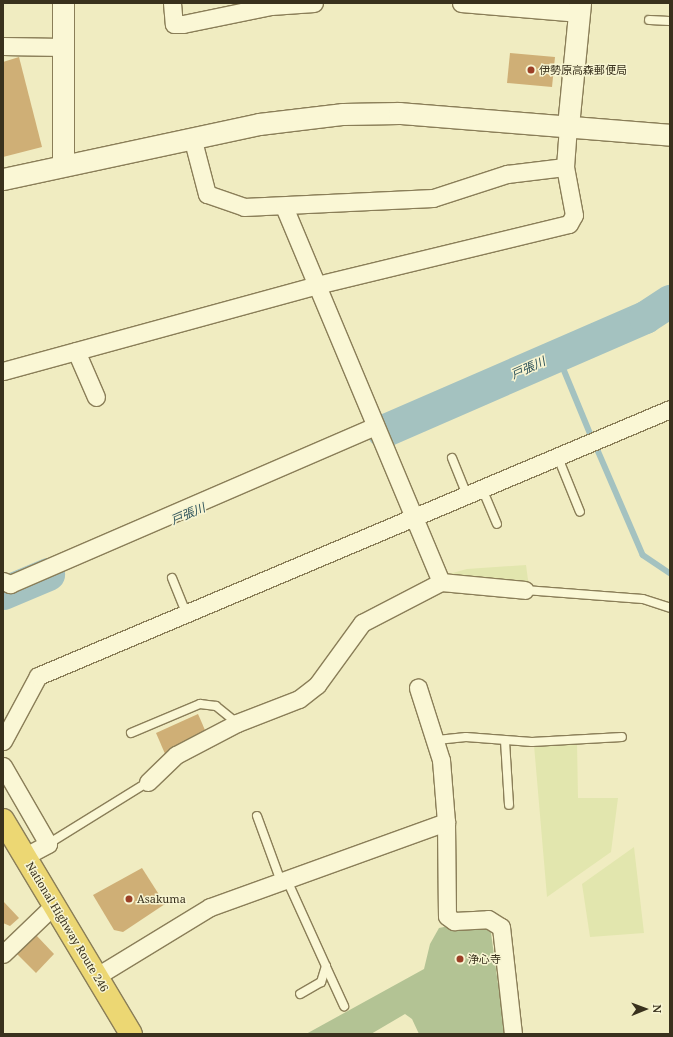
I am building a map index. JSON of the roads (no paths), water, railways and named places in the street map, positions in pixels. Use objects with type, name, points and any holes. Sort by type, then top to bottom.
[{"type":"highway","name":"National Highway Route 246","points":[[3,820],[131,1034]]},
{"type":"street","points":[[63,3],[63,164]]},
{"type":"street","points":[[172,3],[174,24],[271,5],[314,3]]},
{"type":"street","points":[[3,371],[317,286],[569,224],[574,214],[565,166],[580,8],[461,3]]},
{"type":"street","points":[[3,46],[64,47]]},
{"type":"street","points":[[3,179],[63,164],[192,137],[303,117],[391,113],[670,135]]},
{"type":"street","points":[[192,137],[207,194],[244,207],[284,207],[433,198],[507,174],[565,166]]},
{"type":"street","points":[[284,207],[377,431],[415,514],[441,582]]},
{"type":"street","points":[[76,351],[96,397]]},
{"type":"street","points":[[3,741],[38,676],[473,489],[670,409]]},
{"type":"street","points":[[3,582],[10,584],[377,431]]},
{"type":"street","points":[[148,782],[176,755],[237,723],[300,699],[317,685],[362,623],[387,613],[441,582],[525,590]]},
{"type":"street","points":[[418,688],[437,740],[446,822],[447,916],[454,921],[488,919],[501,927],[513,1034]]},
{"type":"street","points":[[3,766],[48,844],[25,856]]},
{"type":"street","points":[[97,976],[210,907],[283,878],[446,822]]},
{"type":"street","points":[[3,954],[54,905]]},
{"type":"lane","points":[[649,20],[670,22]]},
{"type":"lane","points":[[557,455],[580,512]]},
{"type":"lane","points":[[452,458],[497,524]]},
{"type":"lane","points":[[172,578],[186,612]]},
{"type":"lane","points":[[525,590],[643,599],[670,608]]},
{"type":"lane","points":[[130,733],[200,704],[216,706],[237,723]]},
{"type":"lane","points":[[437,740],[466,737],[505,741],[622,737]]},
{"type":"lane","points":[[505,741],[509,805]]},
{"type":"lane","points":[[48,844],[148,782]]},
{"type":"lane","points":[[257,816],[283,878],[344,1006]]},
{"type":"lane","points":[[300,994],[321,982],[326,966]]},
{"type":"waterway","name":"戸張川","points":[[383,431],[645,317],[670,301]]},
{"type":"waterway","points":[[558,355],[591,435]]},
{"type":"waterway","points":[[597,448],[643,555],[670,573]]},
{"type":"waterway","name":"戸張川","points":[[3,593],[48,574]]},
{"type":"place","name":"伊勢原高森郵便局","points":[[531,70]]},
{"type":"place","name":"Asakuma","points":[[129,899]]},
{"type":"place","name":"浄心寺","points":[[460,959]]}]
